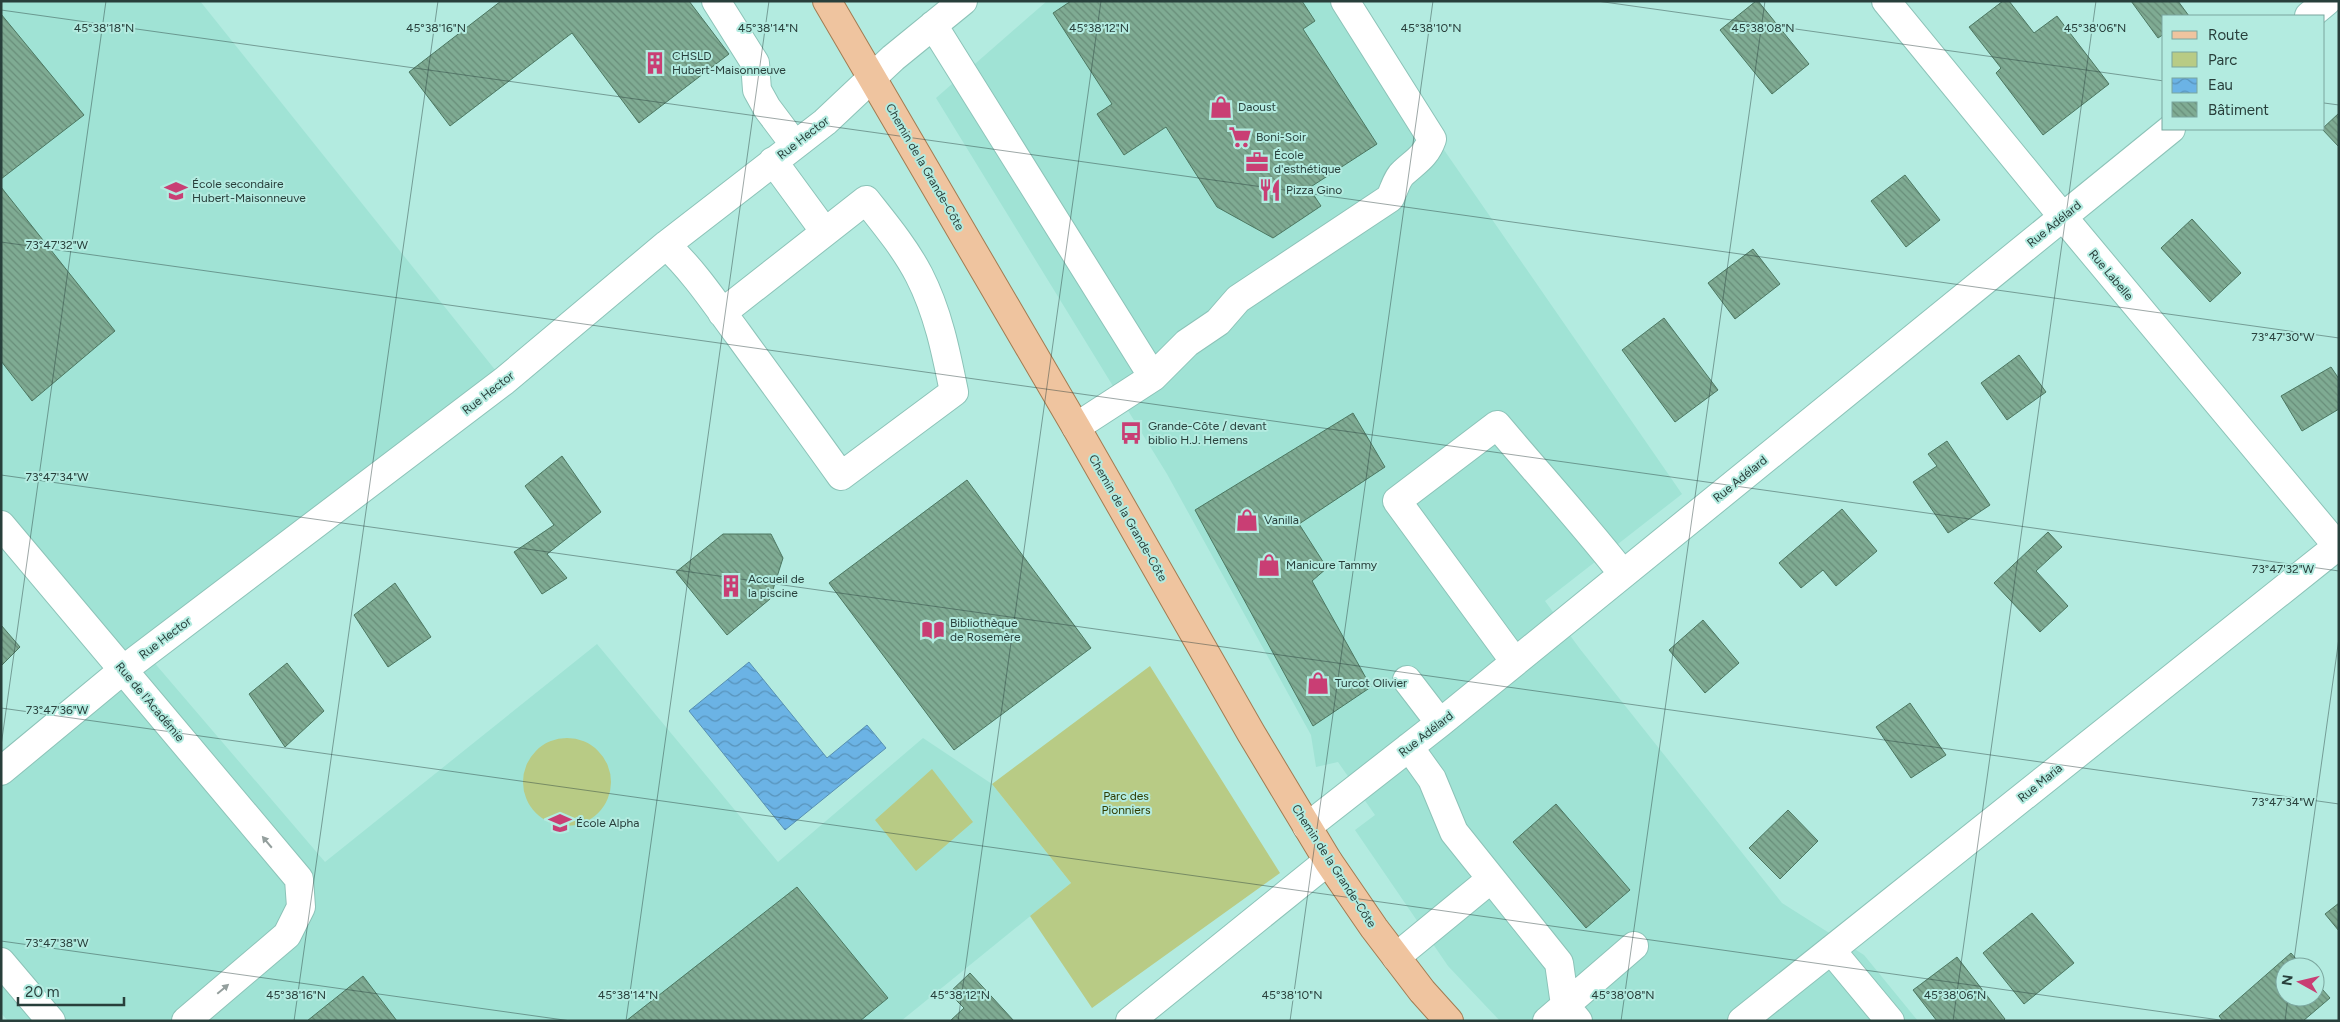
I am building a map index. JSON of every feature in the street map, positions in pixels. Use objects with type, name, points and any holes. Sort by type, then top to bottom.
[{"type":"main road","name":"Chemin de la Grande-Côte","points":[[827,1],[1076,427],[1251,733],[1328,861],[1396,957],[1450,1021]]},
{"type":"street","points":[[716,1],[755,63],[757,90],[767,108],[794,144]]},
{"type":"street","name":"Rue Hector","points":[[1,770],[123,670],[504,381],[666,245],[794,144],[825,122],[872,77],[963,1]]},
{"type":"street","points":[[1076,427],[1153,376],[1187,343],[1218,322],[1238,299],[1390,198],[1402,174],[1423,157],[1429,148],[1432,139],[1345,1]]},
{"type":"street","name":"Rue Labelle","points":[[1886,1],[2063,217],[2338,546]]},
{"type":"street","points":[[2310,15],[2327,1]]},
{"type":"street","points":[[933,25],[1153,376]]},
{"type":"street","name":"Rue Adélard","points":[[1308,827],[1440,723],[2170,130]]},
{"type":"street","points":[[773,161],[825,232]]},
{"type":"street","points":[[666,245],[686,264],[722,313],[842,476],[954,392],[945,346],[919,276],[886,226],[866,200],[722,313]]},
{"type":"street","points":[[1514,662],[1397,501],[1497,425],[1568,510],[1595,538],[1623,574]]},
{"type":"street","name":"Rue de l'Académie","points":[[1,525],[299,879],[301,907],[287,935],[186,1021]]},
{"type":"street","name":"Rue Maria","points":[[1749,1019],[1831,950],[2338,546]]},
{"type":"street","points":[[1407,680],[1440,723]]},
{"type":"street","points":[[1409,747],[1432,779],[1454,832],[1559,963],[1563,1016]]},
{"type":"street","points":[[1130,1021],[1328,861]]},
{"type":"street","points":[[1396,957],[1491,879]]},
{"type":"street","points":[[1563,1016],[1634,946]]},
{"type":"street","points":[[1831,950],[1890,1021]]},
{"type":"street","points":[[1,962],[51,1021]]},
{"type":"shaded area","points":[[1,1],[200,1],[504,381],[146,653],[325,862],[597,644],[778,862],[923,738],[992,784],[1071,883],[901,1021],[8,1021],[1,1013],[1,771],[123,670],[1,516]]},
{"type":"shaded area","points":[[1047,1],[1341,1],[1682,494],[1545,601],[1580,649],[1782,903],[1864,955],[1918,1021],[1500,1021],[1448,966],[1355,830],[1375,815],[1338,762],[1316,767],[1311,735],[1167,474],[936,98]]},
{"type":"green space","name":"Parc des Pionniers","points":[[1150,666],[1280,873],[1092,1008],[1030,916],[1071,883],[992,784]]},
{"type":"green space","points":[[567,738],[584,742],[598,751],[607,765],[611,782],[607,799],[598,813],[584,822],[567,826],[550,822],[536,813],[527,799],[523,782],[527,765],[536,751],[550,742]]},
{"type":"green space","points":[[932,769],[973,822],[916,871],[875,820]]},
{"type":"water","points":[[749,662],[827,758],[867,725],[886,748],[785,830],[689,711]]},
{"type":"building","name":"CHSLD Hubert-Maisonneuve","points":[[501,1],[689,1],[729,54],[639,123],[572,33],[450,126],[409,72]]},
{"type":"building","points":[[1071,1],[1302,1],[1315,21],[1303,29],[1377,144],[1309,188],[1321,206],[1273,238],[1217,207],[1166,127],[1124,155],[1097,114],[1112,104],[1053,13]]},
{"type":"building","points":[[1758,1],[1809,64],[1772,94],[1720,30]]},
{"type":"building","points":[[2003,1],[2009,1],[2034,33],[2057,16],[2109,84],[2043,135],[1996,73],[2001,68],[1969,27]]},
{"type":"building","points":[[2131,1],[2178,1],[2188,15],[2162,15],[2162,35],[2158,38]]},
{"type":"building","points":[[1,14],[84,115],[1,179]]},
{"type":"building","points":[[2339,113],[2339,147],[2323,130],[2325,130],[2325,126]]},
{"type":"building","points":[[1905,175],[1940,220],[1906,247],[1871,201]]},
{"type":"building","points":[[1,187],[115,331],[32,401],[1,361]]},
{"type":"building","points":[[2192,219],[2241,273],[2210,302],[2161,248]]},
{"type":"building","points":[[1753,249],[1780,284],[1735,319],[1708,283]]},
{"type":"building","points":[[1664,318],[1718,390],[1675,422],[1622,350]]},
{"type":"building","points":[[2019,355],[2046,392],[2007,420],[1981,383]]},
{"type":"building","points":[[2331,367],[2339,379],[2339,409],[2302,431],[2281,396]]},
{"type":"building","points":[[1353,413],[1385,467],[1299,524],[1327,568],[1312,581],[1371,687],[1313,726],[1195,510]]},
{"type":"building","points":[[1947,441],[1990,505],[1948,533],[1913,482],[1937,466],[1928,454]]},
{"type":"building","points":[[562,456],[601,512],[547,554],[567,578],[542,594],[514,552],[554,525],[525,486]]},
{"type":"building","points":[[967,480],[1091,648],[954,750],[829,583]]},
{"type":"building","points":[[1842,509],[1877,551],[1836,586],[1823,570],[1801,588],[1779,563]]},
{"type":"building","points":[[2048,532],[2062,547],[2036,571],[2068,606],[2040,632],[1994,583]]},
{"type":"building","name":"Accueil de la piscine","points":[[723,534],[771,534],[783,558],[770,599],[727,635],[676,572]]},
{"type":"building","points":[[395,583],[431,637],[388,667],[354,615]]},
{"type":"building","points":[[1703,620],[1739,663],[1705,693],[1669,650]]},
{"type":"building","points":[[1,625],[20,647],[1,666]]},
{"type":"building","points":[[287,663],[324,711],[285,747],[249,694]]},
{"type":"building","points":[[1910,703],[1946,755],[1911,778],[1876,727]]},
{"type":"building","points":[[1556,804],[1630,890],[1586,928],[1513,842]]},
{"type":"building","points":[[1788,810],[1818,841],[1780,879],[1749,848]]},
{"type":"building","points":[[797,887],[888,998],[860,1021],[626,1021]]},
{"type":"building","points":[[2339,903],[2339,931],[2325,914]]},
{"type":"building","points":[[2032,913],[2074,963],[2024,1004],[1983,953]]},
{"type":"building","points":[[2291,953],[2294,957],[2286,957]]},
{"type":"building","points":[[1957,957],[2005,1019],[2003,1021],[1937,1021],[1913,990]]},
{"type":"building","points":[[2275,967],[2275,1007],[2319,1007],[2303,1021],[2223,1021],[2219,1016]]},
{"type":"building","points":[[970,973],[1014,1021],[950,1021],[964,1008],[949,993]]},
{"type":"building","points":[[363,976],[397,1021],[307,1021]]},
{"type":"building","points":[[2325,992],[2330,998],[2325,1002]]},
{"type":"place","name":"CHSLD Hubert-Maisonneuve","points":[[655,63]]},
{"type":"place","name":"Daoust","points":[[1221,107]]},
{"type":"place","name":"Boni-Soir","points":[[1240,137]]},
{"type":"place","name":"École d'esthétique","points":[[1257,162]]},
{"type":"place","name":"Pizza Gino","points":[[1270,190]]},
{"type":"place","name":"École secondaire Hubert-Maisonneuve","points":[[176,191]]},
{"type":"place","name":"Grande-Côte / devant biblio H.J. Hemens","points":[[1131,433]]},
{"type":"place","name":"Vanilla","points":[[1247,520]]},
{"type":"place","name":"Manicure Tammy","points":[[1269,565]]},
{"type":"place","name":"Accueil de la piscine","points":[[731,586]]},
{"type":"place","name":"Bibliothèque de Rosemère","points":[[933,630]]},
{"type":"place","name":"Turcot Olivier","points":[[1318,683]]},
{"type":"place","name":"École Alpha","points":[[560,823]]}]
